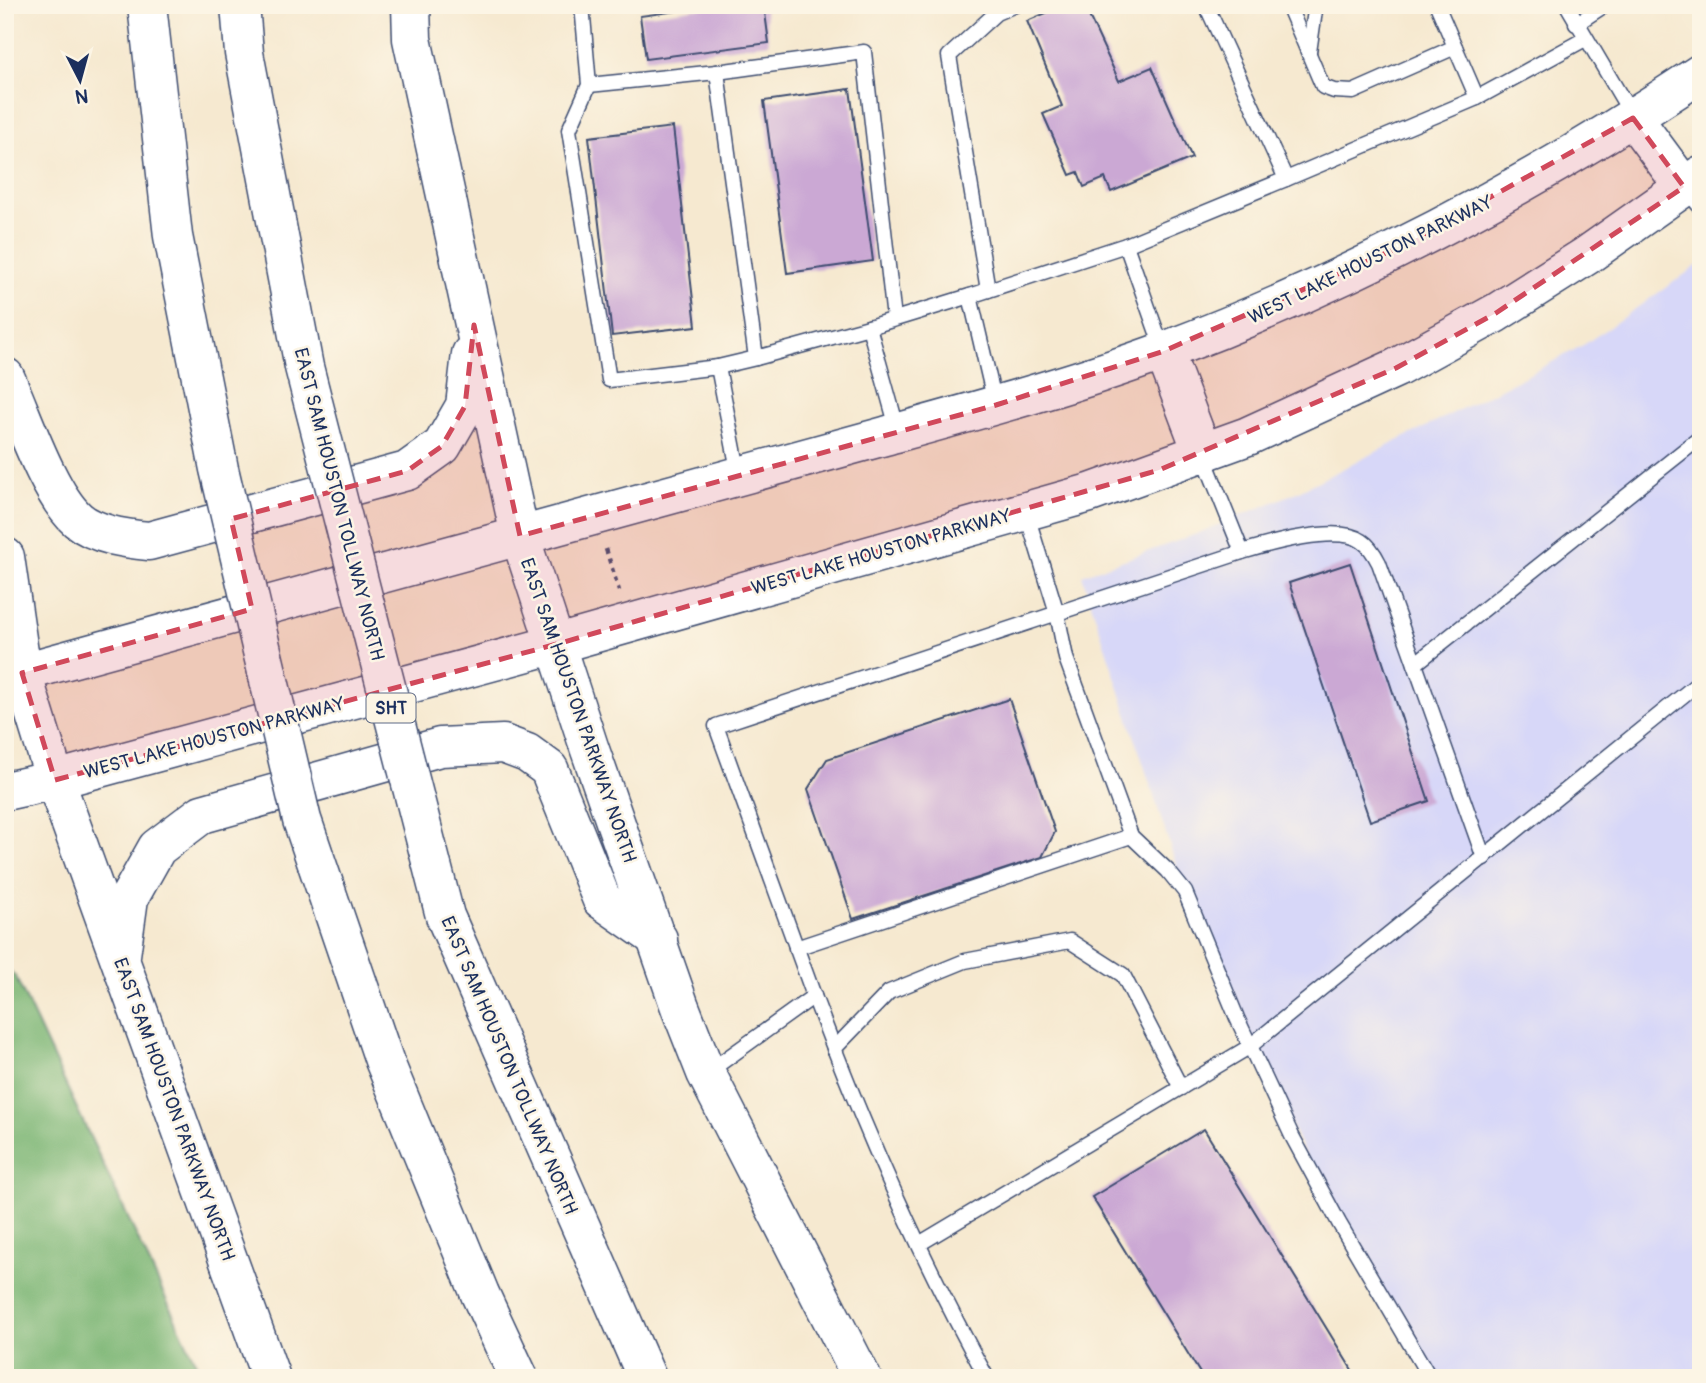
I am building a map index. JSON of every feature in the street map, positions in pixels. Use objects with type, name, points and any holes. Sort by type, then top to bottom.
[{"type":"main road","points":[[147,5],[173,236],[219,470],[302,820],[384,1060],[480,1294],[519,1378]]},
{"type":"main road","name":"EAST SAM HOUSTON TOLLWAY NORTH","points":[[240,5],[244,53],[304,367],[445,916],[647,1378]]},
{"type":"main road","name":"EAST SAM HOUSTON PARKWAY NORTH","points":[[411,5],[412,39],[520,536],[589,747],[680,1007],[706,1073],[862,1378]]},
{"type":"main road","name":"WEST LAKE HOUSTON PARKWAY","points":[[14,675],[898,433],[996,405],[1164,351],[1248,318],[1406,244],[1552,168],[1701,74]]},
{"type":"main road","points":[[1633,118],[1695,190]]},
{"type":"main road","name":"WEST LAKE HOUSTON PARKWAY","points":[[5,791],[55,780],[557,643],[1090,493],[1203,454],[1296,416],[1383,374],[1496,313],[1695,190]]},
{"type":"main road","points":[[5,377],[52,486],[79,520],[115,537],[149,541],[407,471],[442,446],[465,406],[474,325]]},
{"type":"main road","points":[[1164,351],[1203,454]]},
{"type":"main road","name":"EAST SAM HOUSTON PARKWAY NORTH","points":[[5,557],[14,675],[121,958],[271,1378]]},
{"type":"main road","points":[[121,958],[129,898],[157,848],[202,814],[440,747],[503,744],[527,753],[549,769],[603,900],[658,939]]},
{"type":"lane","points":[[582,5],[589,85],[569,130],[609,380],[718,367],[756,358],[869,327],[1126,245],[1477,98],[1585,39]]},
{"type":"lane","points":[[988,290],[949,57],[996,13],[1015,5]]},
{"type":"lane","points":[[1206,5],[1286,179]]},
{"type":"lane","points":[[1287,5],[1323,87],[1342,93],[1353,92],[1455,47]]},
{"type":"lane","points":[[1309,54],[1315,10],[1313,5]]},
{"type":"lane","points":[[1437,5],[1477,98]]},
{"type":"lane","points":[[1567,5],[1633,118]]},
{"type":"lane","points":[[1576,24],[1605,5]]},
{"type":"lane","points":[[589,85],[717,72],[863,52],[894,319]]},
{"type":"lane","points":[[717,72],[756,358]]},
{"type":"lane","points":[[1126,245],[1164,351]]},
{"type":"lane","points":[[970,296],[996,405]]},
{"type":"lane","points":[[869,327],[898,433]]},
{"type":"lane","points":[[718,367],[740,476]]},
{"type":"lane","points":[[1415,664],[1701,437]]},
{"type":"lane","points":[[1203,454],[1242,552]]},
{"type":"lane","points":[[1026,510],[1057,613],[1066,658],[1132,836],[1185,892],[1250,1047],[1292,1136],[1322,1194],[1430,1378]]},
{"type":"lane","points":[[987,1378],[919,1244],[834,1049],[716,726],[1266,544],[1311,536],[1349,536],[1362,541],[1379,563],[1484,858]]},
{"type":"lane","points":[[919,1244],[1250,1047],[1701,681]]},
{"type":"lane","points":[[796,948],[1132,836]]},
{"type":"lane","points":[[834,1049],[889,992],[965,961],[1070,942],[1122,975],[1181,1088]]},
{"type":"lane","points":[[706,1073],[814,996]]},
{"type":"path","points":[[605,543],[622,602]]},
{"type":"highlighted area","points":[[1633,118],[1684,187],[1496,313],[1396,368],[1159,470],[557,644],[55,780],[22,673],[252,609],[231,519],[407,471],[442,446],[465,406],[474,325],[520,536],[996,405],[1164,351],[1406,244]]},
{"type":"shaded area","points":[[1701,263],[1701,1378],[1430,1378],[1323,1194],[1185,892],[1082,575],[1194,535],[1295,493],[1585,344]]},
{"type":"green space","points":[[5,968],[15,976],[203,1378],[5,1378]]},
{"type":"building","points":[[721,5],[764,5],[769,43],[646,59],[640,16]]},
{"type":"building","points":[[1065,5],[1084,5],[1119,81],[1152,67],[1192,158],[1111,192],[1105,178],[1084,187],[1078,172],[1070,175],[1043,114],[1062,106],[1027,21]]},
{"type":"building","points":[[850,89],[873,261],[787,273],[764,101]]},
{"type":"building","points":[[673,127],[696,326],[612,336],[589,137]]},
{"type":"building","points":[[1350,563],[1429,801],[1370,821],[1289,583]]},
{"type":"building","points":[[1009,699],[1055,832],[1042,857],[853,919],[808,789],[827,759]]},
{"type":"building","points":[[1204,1129],[1357,1378],[1203,1378],[1092,1197]]}]
